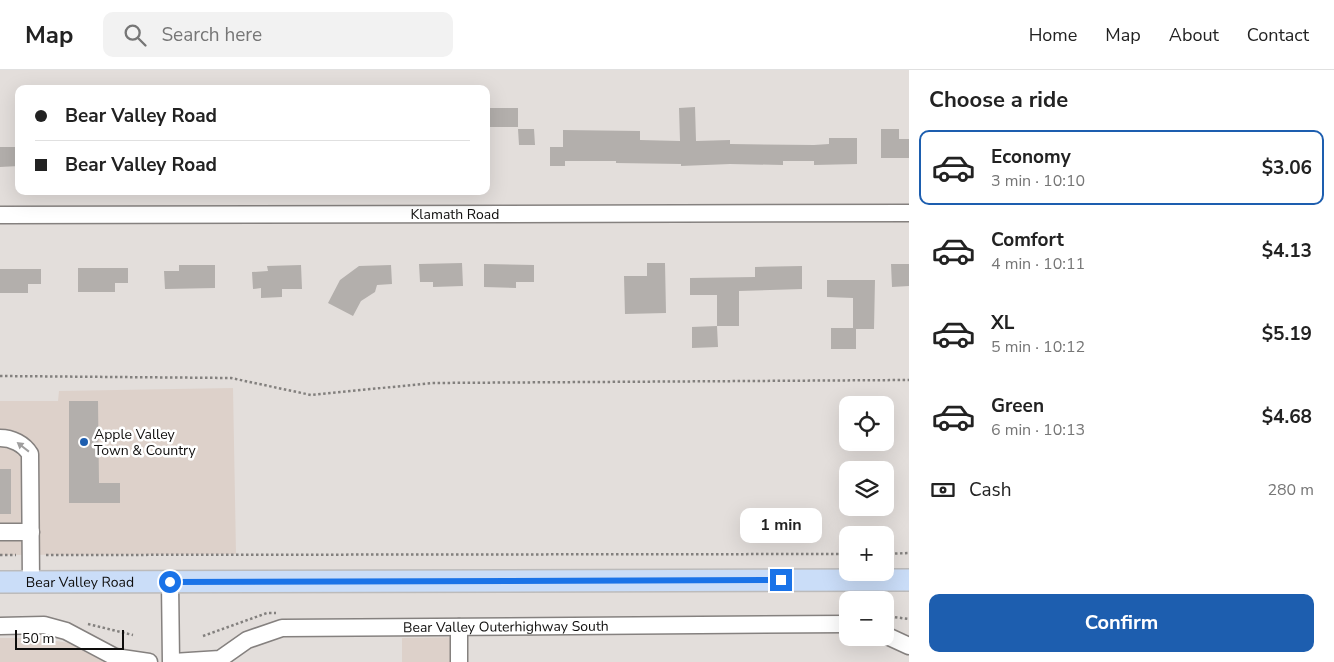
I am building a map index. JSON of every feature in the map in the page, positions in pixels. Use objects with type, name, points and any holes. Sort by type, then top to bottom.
[{"type":"main road","name":"Bear Valley Road","points":[[0,582],[909,580]]},
{"type":"street","name":"Klamath Road","points":[[0,215],[909,213]]},
{"type":"street","points":[[0,438],[15,441],[26,448],[30,454],[31,582]]},
{"type":"street","points":[[0,532],[31,532]]},
{"type":"street","points":[[170,582],[172,662]]},
{"type":"street","name":"Bear Valley Outerhighway South","points":[[172,662],[220,659],[248,640],[282,628],[839,624]]},
{"type":"street","points":[[0,626],[38,632],[66,632],[115,657],[128,661],[149,662]]},
{"type":"street","points":[[458,662],[459,627]]},
{"type":"street","points":[[894,639],[909,646]]},
{"type":"path","points":[[0,376],[231,378],[312,395],[432,383],[909,380]]},
{"type":"path","points":[[894,554],[909,553]]},
{"type":"path","points":[[0,555],[839,554]]},
{"type":"path","points":[[894,618],[909,620]]},
{"type":"shaded area","points":[[233,388],[236,554],[0,555],[0,401],[58,401],[59,391]]},
{"type":"shaded area","points":[[467,637],[468,662],[402,662],[402,638]]},
{"type":"shaded area","points":[[0,638],[37,638],[69,643],[105,662],[0,662]]},
{"type":"building","points":[[695,107],[696,141],[730,140],[730,144],[814,145],[829,144],[829,138],[857,138],[857,164],[814,165],[814,161],[783,161],[783,165],[730,164],[681,166],[681,164],[616,163],[616,161],[565,161],[565,166],[550,166],[550,147],[563,147],[563,130],[640,131],[640,140],[680,141],[679,108]]},
{"type":"building","points":[[490,108],[518,108],[518,127],[490,127]]},
{"type":"building","points":[[518,129],[534,129],[535,145],[519,145]]},
{"type":"building","points":[[881,129],[899,129],[899,139],[909,139],[909,158],[881,158]]},
{"type":"building","points":[[0,147],[15,147],[15,166],[0,167]]},
{"type":"building","points":[[462,263],[463,286],[433,287],[433,282],[420,282],[419,264]]},
{"type":"building","points":[[647,263],[665,263],[666,313],[625,314],[624,276],[647,276]]},
{"type":"building","points":[[484,264],[534,265],[534,282],[516,282],[516,288],[484,287]]},
{"type":"building","points":[[891,264],[909,264],[909,286],[892,287]]},
{"type":"building","points":[[179,265],[215,265],[215,288],[165,289],[164,271],[179,271]]},
{"type":"building","points":[[301,265],[302,289],[282,289],[282,297],[261,298],[261,288],[253,289],[252,272],[268,271],[267,266]]},
{"type":"building","points":[[391,265],[392,284],[377,285],[375,292],[361,301],[353,316],[328,303],[340,280],[359,266]]},
{"type":"building","points":[[802,266],[802,289],[739,291],[739,326],[717,326],[717,295],[690,295],[690,278],[755,277],[755,267]]},
{"type":"building","points":[[78,268],[128,268],[128,283],[115,283],[115,292],[78,292]]},
{"type":"building","points":[[0,269],[41,269],[41,284],[28,284],[28,293],[0,293]]},
{"type":"building","points":[[827,280],[875,280],[874,329],[856,329],[856,349],[831,349],[831,328],[853,328],[853,298],[827,297]]},
{"type":"building","points":[[717,326],[718,347],[692,348],[692,327]]},
{"type":"building","name":"Apple Valley Town & Country","points":[[69,401],[98,401],[99,483],[120,483],[120,503],[69,503]]},
{"type":"building","points":[[0,469],[11,469],[11,514],[0,514]]},
{"type":"place","name":"Apple Valley Town & Country","points":[[84,442]]},
{"type":"route","points":[[170,582],[781,580]]}]
